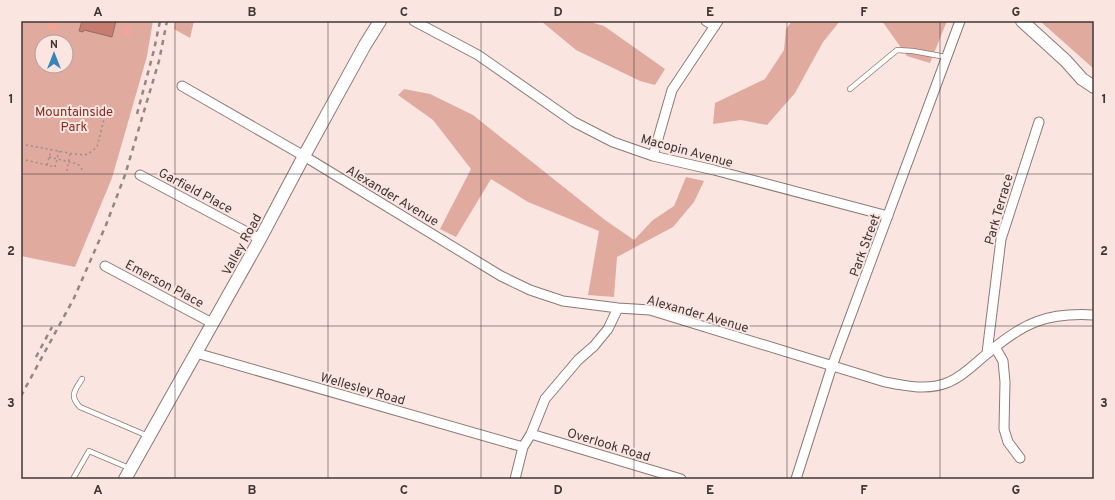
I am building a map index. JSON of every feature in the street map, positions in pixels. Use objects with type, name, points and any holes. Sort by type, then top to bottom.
[{"type":"main road","name":"Valley Road","points":[[128,474],[260,239],[365,45],[380,21]]},
{"type":"main road","points":[[1022,21],[1066,61],[1082,79],[1094,96]]},
{"type":"main road","points":[[1082,79],[1094,87]]},
{"type":"street","name":"Macopin Avenue","points":[[414,21],[478,55],[574,122],[613,142],[652,156],[714,170],[888,216]]},
{"type":"street","points":[[652,156],[672,90],[717,24],[706,21]]},
{"type":"street","name":"Park Street","points":[[796,479],[832,366],[960,21]]},
{"type":"street","name":"Alexander Avenue","points":[[182,86],[304,156],[501,276],[530,290],[563,301],[618,308],[650,310],[885,382],[906,386],[930,387],[948,383],[958,377],[1020,329],[1038,320],[1078,314],[1094,315]]},
{"type":"street","name":"Park Terrace","points":[[991,350],[1001,239],[1039,122]]},
{"type":"street","name":"Garfield Place","points":[[140,175],[260,239]]},
{"type":"street","name":"Emerson Place","points":[[105,266],[212,324]]},
{"type":"street","points":[[515,479],[523,447],[531,434],[546,398],[578,360],[594,346],[608,329],[618,308]]},
{"type":"street","points":[[991,350],[1003,361],[1004,429],[1008,442],[1020,458]]},
{"type":"street","name":"Wellesley Road","points":[[196,353],[523,447]]},
{"type":"street","name":"Overlook Road","points":[[531,434],[681,479]]},
{"type":"lane","points":[[850,89],[897,50],[914,51],[946,57]]},
{"type":"lane","points":[[82,379],[74,392],[76,403],[80,407],[150,437]]},
{"type":"lane","points":[[74,479],[89,451],[128,474]]},
{"type":"path","points":[[21,144],[70,154],[84,155],[95,150],[99,141],[105,115]]},
{"type":"path","points":[[47,165],[51,150]]},
{"type":"path","points":[[21,159],[56,167],[59,151]]},
{"type":"path","points":[[67,171],[70,154]]},
{"type":"path","points":[[49,157],[78,164],[84,172]]},
{"type":"green space","name":"Mountainside Park","points":[[21,21],[153,21],[147,56],[112,178],[75,267],[21,256]]},
{"type":"green space","points":[[175,21],[194,21],[190,38],[174,29]]},
{"type":"green space","points":[[541,21],[587,21],[604,26],[665,69],[655,85],[640,81],[576,50]]},
{"type":"green space","points":[[792,21],[840,21],[823,42],[795,93],[767,125],[741,120],[713,124],[715,103],[765,79],[784,50],[786,29]]},
{"type":"green space","points":[[882,21],[947,21],[930,63],[907,56]]},
{"type":"green space","points":[[1040,21],[1094,21],[1094,69]]},
{"type":"green space","points":[[404,89],[430,94],[473,115],[605,220],[634,240],[653,220],[674,206],[686,177],[704,181],[694,202],[673,227],[617,257],[614,297],[588,295],[599,231],[528,202],[491,179],[456,237],[440,229],[471,169],[433,120],[398,95]]},
{"type":"shaded area","points":[[82,21],[116,21],[112,37],[84,30],[83,32],[79,31]]},
{"type":"building","points":[[49,21],[58,21],[56,31],[47,29]]},
{"type":"building","points":[[124,25],[132,27],[129,37],[122,35]]},
{"type":"railway","points":[[137,114],[160,21]]},
{"type":"railway","points":[[21,396],[74,298],[106,225],[125,175],[159,61],[167,21]]},
{"type":"railway","points":[[36,357],[52,327]]}]
